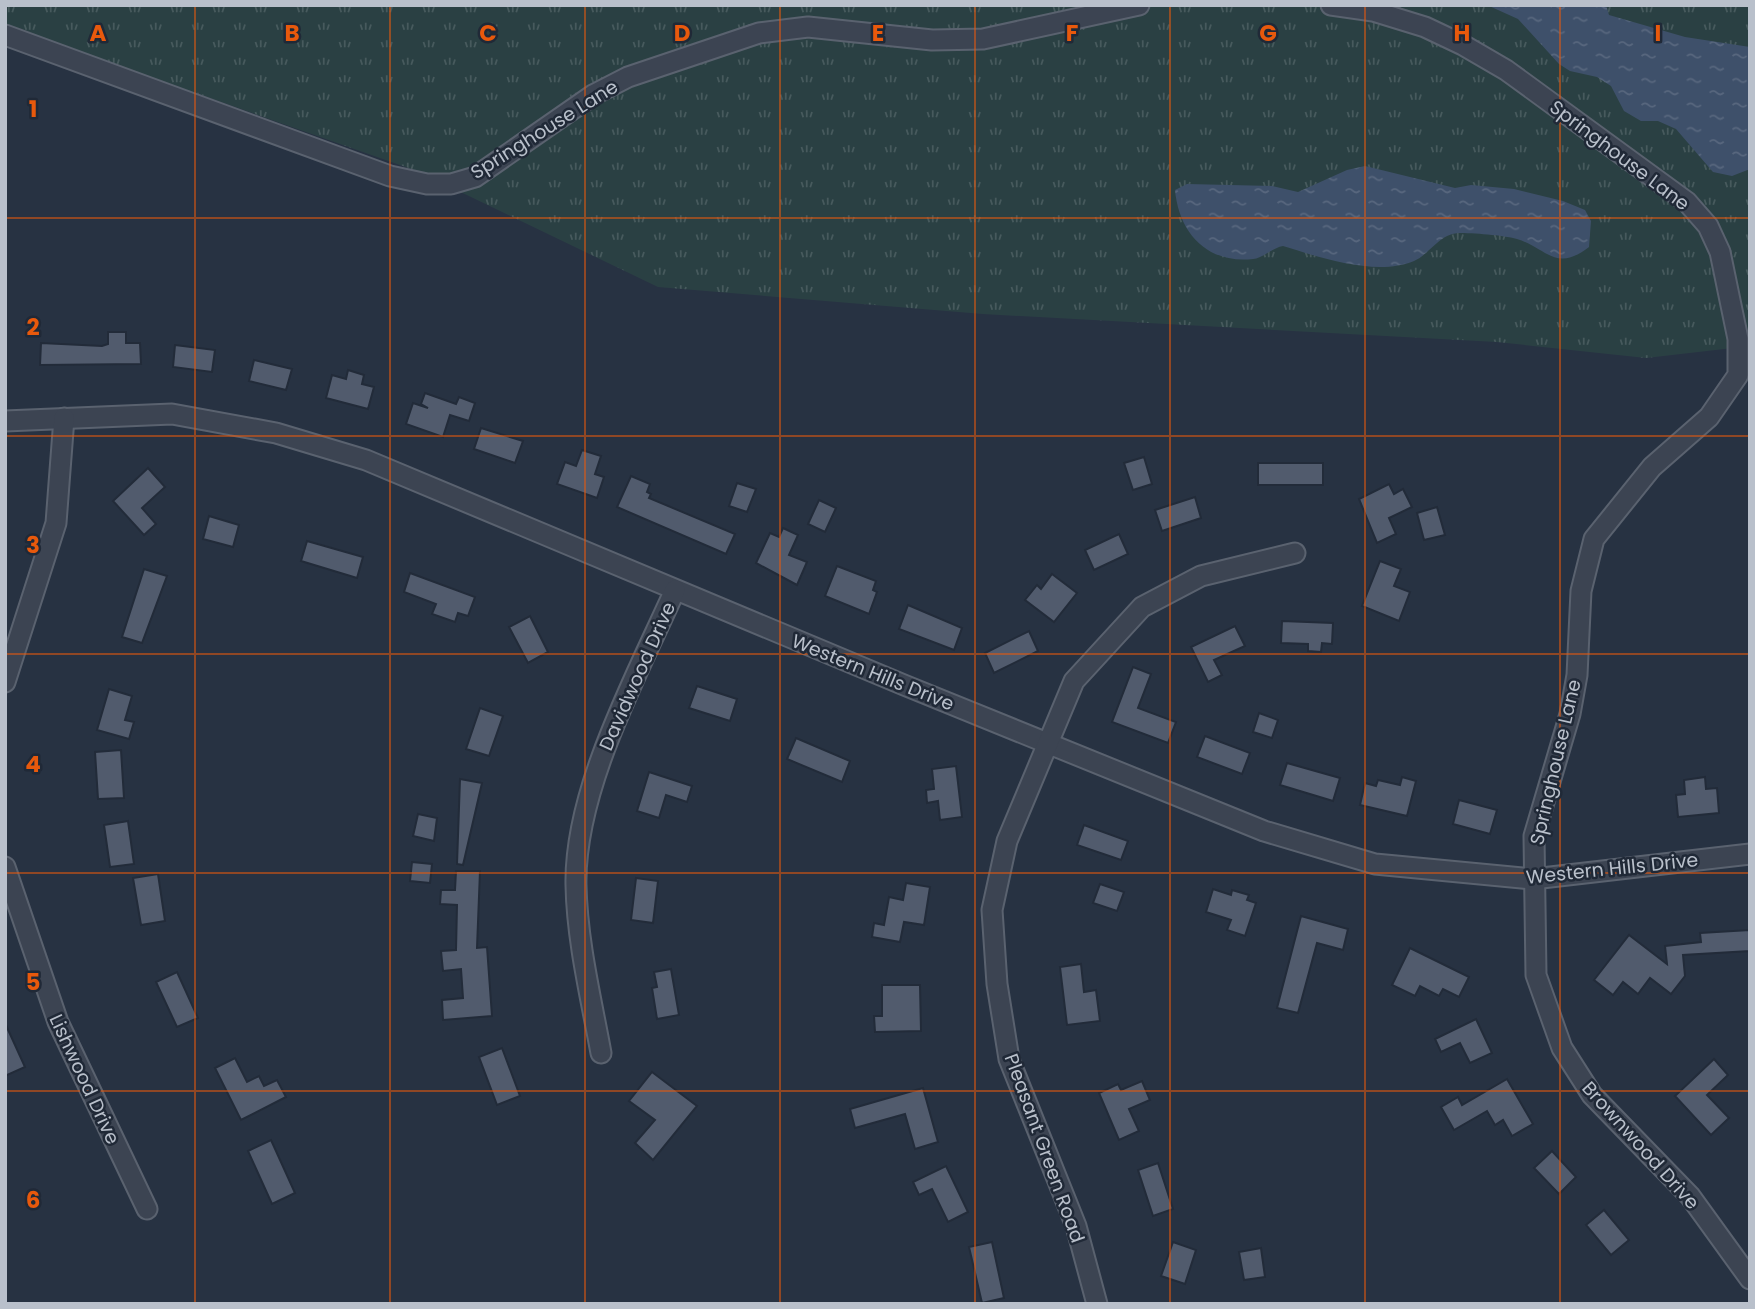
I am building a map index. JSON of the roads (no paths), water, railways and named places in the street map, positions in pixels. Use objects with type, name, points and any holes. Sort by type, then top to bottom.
[{"type":"street","name":"Springhouse Lane","points":[[5,35],[390,176],[427,184],[451,184],[475,177],[573,108],[628,77],[759,33],[808,27],[932,40],[983,39],[1139,5]]},
{"type":"street","name":"Springhouse Lane","points":[[1331,5],[1373,12],[1412,23],[1463,45],[1506,69],[1687,202],[1708,226],[1720,252],[1738,338],[1738,375],[1709,417],[1651,467],[1594,538],[1581,591],[1577,675],[1570,714],[1534,836],[1533,879]]},
{"type":"street","name":"Western Hills Drive","points":[[5,421],[172,414],[276,433],[366,460],[675,590],[1264,831],[1375,864],[1533,879],[1750,854]]},
{"type":"street","points":[[5,682],[56,523],[64,418]]},
{"type":"street","name":"Pleasant Green Road","points":[[1097,1304],[1076,1226],[1009,1059],[997,984],[992,910],[1007,841],[1074,681],[1142,607],[1201,576],[1294,553]]},
{"type":"street","name":"Davidwood Drive","points":[[601,1053],[582,947],[576,884],[580,842],[604,748],[675,590]]},
{"type":"street","name":"Lishwood Drive","points":[[5,867],[58,1022],[147,1209]]},
{"type":"street","name":"Brownwood Drive","points":[[1533,879],[1536,975],[1562,1048],[1592,1095],[1689,1196],[1750,1279]]},
{"type":"water","points":[[1487,5],[1606,5],[1609,15],[1685,37],[1750,47],[1750,169],[1732,176],[1713,172],[1676,129],[1658,121],[1641,121],[1624,111],[1611,86],[1597,77],[1570,71],[1559,64],[1518,19]]},
{"type":"water","points":[[1365,166],[1455,188],[1471,185],[1514,189],[1563,201],[1585,210],[1591,221],[1589,247],[1568,258],[1559,258],[1517,239],[1458,233],[1445,237],[1414,261],[1383,267],[1348,264],[1283,246],[1257,258],[1237,259],[1209,251],[1198,243],[1182,220],[1175,190],[1187,184],[1272,186],[1298,192],[1347,170]]}]
